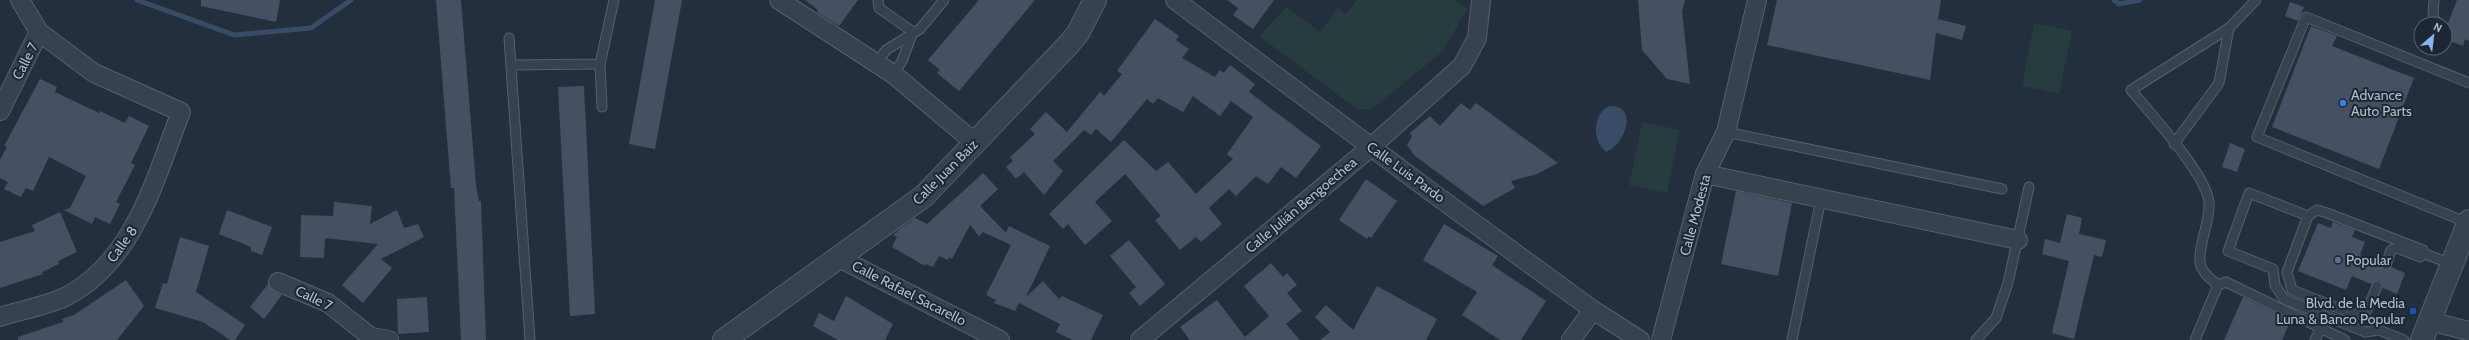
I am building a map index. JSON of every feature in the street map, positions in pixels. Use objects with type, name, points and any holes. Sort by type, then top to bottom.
[{"type":"street","points":[[20,0],[39,32]]},
{"type":"street","points":[[779,0],[893,74],[974,142]]},
{"type":"street","name":"Calle Juan Baiz","points":[[724,340],[924,196],[1078,33],[1095,0]]},
{"type":"street","name":"Calle Luis Pardo","points":[[1175,0],[1371,147],[1593,310],[1640,340]]},
{"type":"street","name":"Calle Julián Bengoechea","points":[[1140,340],[1371,147],[1462,66],[1477,38],[1481,0]]},
{"type":"street","name":"Calle Modesta","points":[[1661,340],[1705,174],[1726,132],[1757,0]]},
{"type":"street","name":"Calle 7","points":[[0,110],[39,32]]},
{"type":"street","name":"Calle 8","points":[[0,317],[66,296],[101,272],[139,221],[181,112],[94,73],[39,32]]},
{"type":"street","points":[[1705,174],[2018,240]]},
{"type":"street","points":[[2468,222],[2426,330],[2469,331]]},
{"type":"street","name":"Calle Rafael Sacarello","points":[[839,258],[1000,340]]},
{"type":"street","name":"Calle 7","points":[[278,282],[328,302],[371,337],[389,340]]},
{"type":"street","points":[[1571,340],[1593,310]]},
{"type":"lane","points":[[602,108],[600,64],[614,0]]},
{"type":"lane","points":[[878,0],[879,8],[912,32]]},
{"type":"lane","points":[[877,63],[886,50],[912,32],[920,29],[944,0]]},
{"type":"lane","points":[[2218,286],[2205,273],[2200,262],[2209,211],[2208,199],[2197,175],[2131,90],[2229,28],[2256,0]]},
{"type":"lane","points":[[2434,0],[2434,16]]},
{"type":"lane","points":[[2468,222],[2257,137],[2306,17],[2469,83]]},
{"type":"lane","points":[[2174,144],[2219,83],[2229,28]]},
{"type":"lane","points":[[893,74],[902,61],[912,32]]},
{"type":"lane","points":[[509,38],[530,340]]},
{"type":"lane","points":[[511,65],[600,64]]},
{"type":"lane","points":[[1726,132],[2002,189]]},
{"type":"lane","points":[[1976,340],[1996,318],[2008,283],[2029,186]]},
{"type":"lane","points":[[2308,216],[2249,193],[2228,251],[2273,269],[2275,285],[2284,299],[2365,332],[2379,330],[2404,340]]},
{"type":"lane","points":[[1792,340],[1821,199]]},
{"type":"lane","points":[[2377,286],[2367,310],[2356,315],[2292,290],[2287,272],[2308,216],[2317,210],[2327,213],[2424,250],[2425,254],[2452,264]]},
{"type":"lane","points":[[2386,265],[2391,250],[2397,248],[2420,257],[2425,254]]},
{"type":"lane","points":[[2195,340],[2218,286],[2226,282],[2345,340]]},
{"type":"lane","points":[[2315,340],[2320,328]]},
{"type":"green space","points":[[1357,0],[1453,0],[1468,8],[1443,51],[1372,109],[1357,109],[1259,36],[1287,7],[1320,32],[1338,8],[1346,14]]},
{"type":"green space","points":[[2034,23],[2072,31],[2059,94],[2022,86]]},
{"type":"green space","points":[[1642,122],[1680,130],[1667,193],[1629,185]]},
{"type":"water","points":[[1609,106],[1618,107],[1624,111],[1626,125],[1624,133],[1619,141],[1606,152],[1598,141],[1596,128],[1599,115]]},
{"type":"building","points":[[201,0],[280,0],[276,22],[201,6]]},
{"type":"building","points":[[436,0],[461,0],[476,185],[479,201],[481,201],[486,340],[461,340],[454,188],[451,188]]},
{"type":"building","points":[[655,0],[682,0],[655,149],[629,144]]},
{"type":"building","points":[[805,0],[858,0],[839,26],[817,12],[818,10]]},
{"type":"building","points":[[979,0],[1035,0],[959,91],[937,73],[940,70],[928,60]]},
{"type":"building","points":[[1227,0],[1274,0],[1253,29],[1233,15],[1238,8]]},
{"type":"building","points":[[1638,0],[1685,0],[1682,12],[1690,84],[1667,79],[1642,50]]},
{"type":"building","points":[[1777,0],[1941,0],[1938,19],[1966,26],[1962,40],[1936,33],[1930,80],[1767,45]]},
{"type":"building","points":[[2457,0],[2469,0],[2469,41],[2465,39],[2463,46],[2453,42],[2453,16],[2451,16]]},
{"type":"building","points":[[2290,2],[2304,7],[2298,21],[2285,16]]},
{"type":"building","points":[[1155,19],[1179,36],[1176,40],[1189,49],[1182,58],[1215,77],[1220,70],[1224,73],[1230,65],[1255,84],[1249,92],[1321,146],[1296,178],[1281,167],[1268,184],[1256,176],[1236,196],[1229,189],[1209,208],[1222,224],[1201,242],[1196,237],[1180,250],[1155,220],[1161,216],[1125,174],[1095,202],[1112,221],[1085,245],[1068,224],[1063,229],[1049,214],[1124,140],[1156,171],[1168,162],[1196,194],[1233,159],[1227,154],[1253,117],[1231,101],[1220,116],[1193,96],[1183,112],[1158,98],[1153,104],[1147,99],[1111,142],[1096,129],[1091,135],[1084,130],[1053,161],[1063,171],[1044,195],[1024,172],[1016,179],[1006,167],[1013,161],[1010,157],[1035,134],[1030,129],[1046,112],[1067,132],[1100,92],[1104,96],[1122,74],[1117,71]]},
{"type":"building","name":"Advance Auto Parts","points":[[2311,26],[2337,36],[2332,46],[2414,78],[2379,169],[2272,127]]},
{"type":"building","points":[[40,79],[57,87],[55,92],[99,113],[100,111],[125,123],[129,116],[149,126],[131,163],[135,165],[116,202],[120,204],[110,224],[95,217],[92,224],[64,210],[70,208],[86,176],[49,157],[33,191],[26,188],[21,197],[4,189],[8,182],[0,178],[0,160],[7,147],[4,146]]},
{"type":"building","points":[[584,86],[595,314],[570,316],[558,87]]},
{"type":"building","points":[[1461,103],[1470,110],[1476,103],[1558,163],[1537,174],[1511,181],[1515,188],[1483,206],[1415,156],[1407,145],[1412,136],[1410,133],[1430,116],[1440,126]]},
{"type":"building","points":[[2230,143],[2245,149],[2237,172],[2222,167]]},
{"type":"building","points":[[983,173],[998,189],[980,206],[1006,233],[1009,226],[1050,246],[1026,297],[1043,281],[1059,299],[1062,296],[1103,315],[1091,340],[1073,340],[1056,332],[1060,324],[1019,303],[1015,311],[994,303],[996,300],[986,295],[1011,245],[983,232],[979,236],[970,225],[952,259],[949,257],[948,260],[939,256],[933,267],[926,264],[925,266],[892,247],[897,237],[893,235],[901,228],[915,218],[927,224]]},
{"type":"building","points":[[1366,179],[1397,201],[1371,238],[1369,236],[1367,239],[1339,220]]},
{"type":"building","points":[[1736,191],[1792,203],[1778,276],[1721,264]]},
{"type":"building","points":[[334,202],[372,206],[370,224],[397,210],[404,228],[418,224],[424,237],[381,259],[392,268],[363,303],[342,285],[378,244],[325,238],[324,258],[300,257],[301,215],[333,216]]},
{"type":"building","points":[[227,210],[272,227],[262,255],[251,251],[251,247],[219,234]]},
{"type":"building","points":[[60,212],[77,252],[58,261],[59,264],[42,272],[43,274],[0,288],[0,242],[35,231],[32,225]]},
{"type":"building","points":[[2067,214],[2082,218],[2079,234],[2106,240],[2102,257],[2094,255],[2074,339],[2052,333],[2069,261],[2042,254],[2045,239],[2060,243]]},
{"type":"building","name":"Popular","points":[[2333,222],[2355,230],[2352,237],[2365,242],[2360,255],[2380,263],[2384,271],[2391,267],[2405,273],[2397,294],[2383,288],[2382,283],[2379,280],[2371,284],[2352,276],[2346,290],[2298,271],[2318,223],[2331,228]]},
{"type":"building","points":[[1444,224],[1498,256],[1492,265],[1546,301],[1521,340],[1500,340],[1462,315],[1477,292],[1423,260]]},
{"type":"building","points":[[180,237],[209,246],[196,292],[245,325],[235,340],[230,340],[203,322],[155,308],[163,283],[167,284]]},
{"type":"building","points":[[1129,240],[1165,284],[1140,306],[1129,293],[1136,287],[1110,256]]},
{"type":"building","points":[[1271,263],[1283,277],[1287,273],[1297,285],[1287,293],[1302,311],[1286,324],[1300,340],[1190,340],[1180,327],[1217,300],[1245,337],[1269,316],[1244,286]]},
{"type":"building","points":[[126,280],[144,306],[117,340],[18,340],[18,337],[63,322],[62,319],[74,315]]},
{"type":"building","points":[[268,284],[274,291],[282,295],[264,319],[250,307]]},
{"type":"building","points":[[1377,286],[1437,319],[1426,340],[1320,340],[1330,332],[1315,317],[1326,305],[1353,330]]},
{"type":"building","points":[[846,296],[893,324],[885,340],[838,340],[813,326],[819,313],[834,321]]},
{"type":"building","points":[[427,297],[429,332],[398,334],[397,299]]},
{"type":"building","points":[[2243,297],[2291,320],[2282,340],[2224,340]]},
{"type":"waterway","points":[[137,0],[234,35],[311,28],[351,0]]},
{"type":"waterway","points":[[2114,0],[2119,4],[2140,0]]},
{"type":"place","name":"Advance Auto Parts","points":[[2343,103]]},
{"type":"place","name":"Popular","points":[[2338,260]]},
{"type":"place","name":"Blvd. de la Media Luna & Banco Popular","points":[[2413,311]]}]
